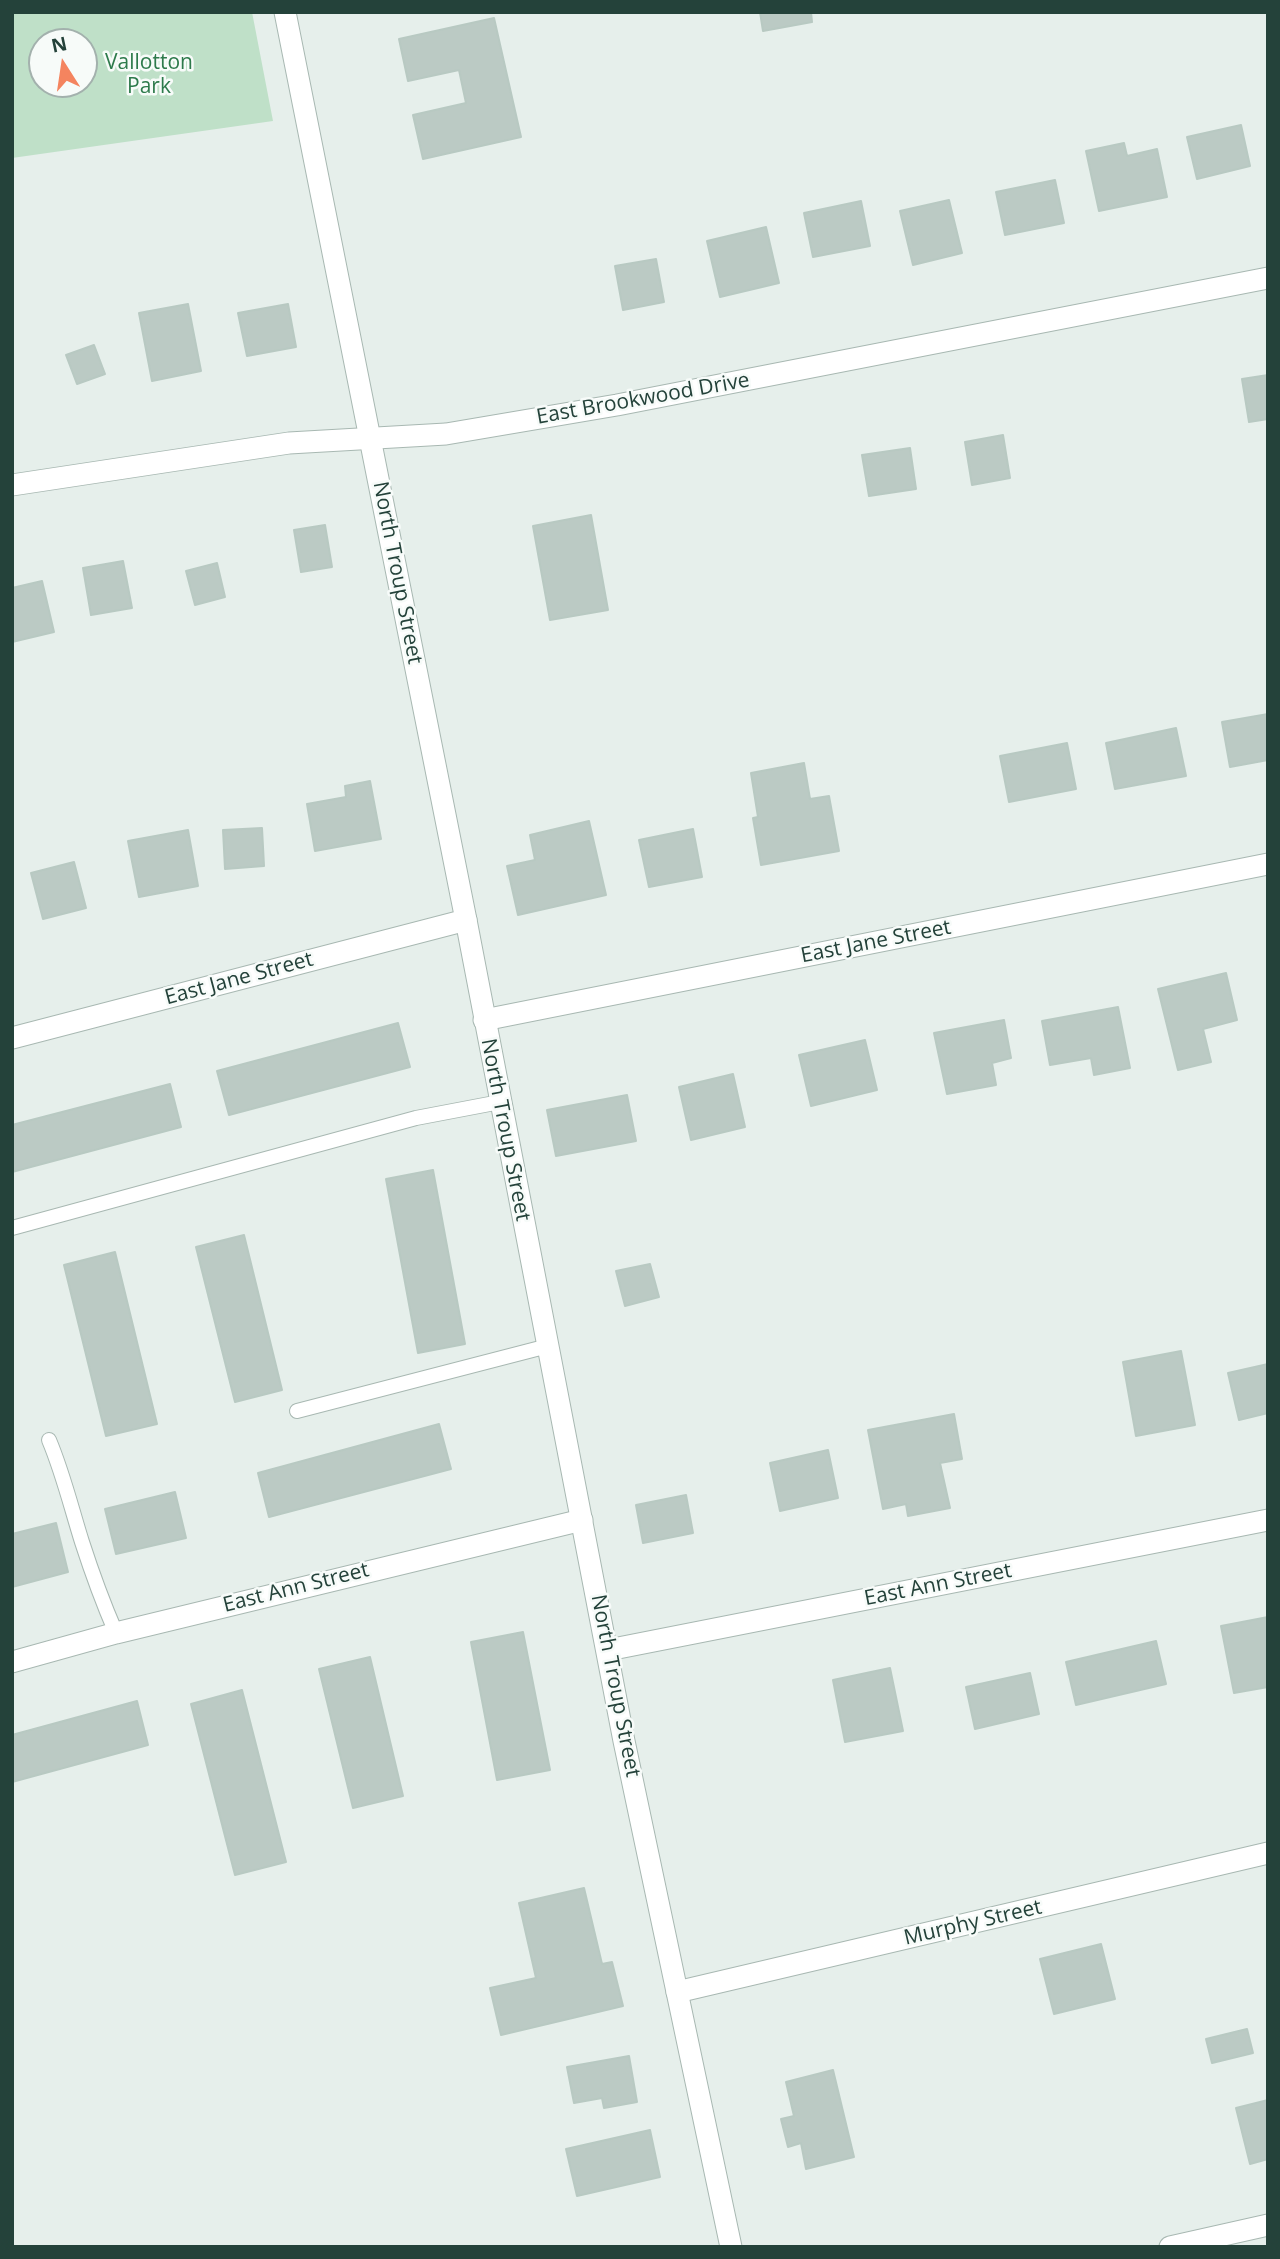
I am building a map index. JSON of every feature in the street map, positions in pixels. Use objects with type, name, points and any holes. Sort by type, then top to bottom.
[{"type":"street","name":"North Troup Street","points":[[285,12],[466,920],[624,1741],[731,2247]]},
{"type":"street","name":"East Brookwood Drive","points":[[12,485],[289,443],[446,434],[617,405],[1268,278]]},
{"type":"street","name":"East Jane Street","points":[[484,1020],[1268,864]]},
{"type":"street","name":"East Jane Street","points":[[12,1038],[466,920]]},
{"type":"street","name":"East Ann Street","points":[[12,1662],[116,1633],[582,1520]]},
{"type":"street","name":"East Ann Street","points":[[608,1650],[1268,1520]]},
{"type":"street","name":"Murphy Street","points":[[677,1992],[1268,1853]]},
{"type":"street","points":[[1170,2247],[1268,2225]]},
{"type":"lane","points":[[12,1228],[416,1118],[500,1102]]},
{"type":"lane","points":[[297,1411],[548,1346]]},
{"type":"lane","points":[[49,1440],[62,1471],[100,1597],[116,1633]]},
{"type":"green space","name":"Vallotton Park","points":[[12,12],[252,12],[273,121],[12,158]]},
{"type":"building","points":[[760,12],[811,12],[812,22],[763,31]]},
{"type":"building","points":[[494,18],[521,137],[423,159],[413,115],[466,103],[459,70],[408,81],[399,39]]},
{"type":"building","points":[[1241,125],[1250,166],[1197,179],[1187,137]]},
{"type":"building","points":[[1124,143],[1127,156],[1157,149],[1167,197],[1099,211],[1086,151]]},
{"type":"building","points":[[1055,180],[1064,223],[1005,235],[996,192]]},
{"type":"building","points":[[949,200],[962,253],[913,265],[900,211]]},
{"type":"building","points":[[861,201],[870,246],[813,257],[804,213]]},
{"type":"building","points":[[766,227],[779,283],[720,297],[707,241]]},
{"type":"building","points":[[656,259],[664,302],[623,310],[615,266]]},
{"type":"building","points":[[188,304],[201,371],[152,381],[139,313]]},
{"type":"building","points":[[288,304],[296,347],[247,356],[238,313]]},
{"type":"building","points":[[94,345],[105,374],[77,384],[66,355]]},
{"type":"building","points":[[1268,375],[1268,419],[1249,422],[1242,379]]},
{"type":"building","points":[[1003,435],[1010,478],[972,485],[965,442]]},
{"type":"building","points":[[910,448],[916,489],[869,496],[862,455]]},
{"type":"building","points":[[591,515],[608,610],[550,620],[533,526]]},
{"type":"building","points":[[325,525],[332,567],[301,572],[294,530]]},
{"type":"building","points":[[123,561],[132,608],[91,615],[83,568]]},
{"type":"building","points":[[217,563],[225,597],[195,605],[186,571]]},
{"type":"building","points":[[42,581],[54,632],[12,642],[12,588]]},
{"type":"building","points":[[1268,714],[1268,760],[1230,767],[1222,722]]},
{"type":"building","points":[[1176,728],[1186,776],[1115,789],[1106,743]]},
{"type":"building","points":[[1067,743],[1076,789],[1009,802],[1000,756]]},
{"type":"building","points":[[804,763],[810,799],[829,796],[839,851],[761,865],[753,818],[758,817],[751,773]]},
{"type":"building","points":[[370,781],[381,839],[315,851],[307,804],[346,797],[345,786]]},
{"type":"building","points":[[589,821],[606,895],[518,915],[507,866],[535,860],[530,835]]},
{"type":"building","points":[[262,828],[264,866],[225,869],[223,830]]},
{"type":"building","points":[[693,829],[702,877],[649,887],[639,840]]},
{"type":"building","points":[[188,830],[198,886],[139,897],[128,841]]},
{"type":"building","points":[[74,862],[86,908],[43,919],[31,873]]},
{"type":"building","points":[[1226,973],[1237,1020],[1203,1029],[1211,1062],[1178,1070],[1158,989]]},
{"type":"building","points":[[1118,1007],[1130,1068],[1094,1075],[1091,1058],[1050,1065],[1042,1021]]},
{"type":"building","points":[[1004,1020],[1011,1058],[992,1063],[996,1085],[947,1094],[934,1033]]},
{"type":"building","points":[[398,1023],[410,1067],[229,1115],[217,1071]]},
{"type":"building","points":[[865,1040],[877,1090],[811,1106],[799,1055]]},
{"type":"building","points":[[733,1074],[745,1127],[691,1140],[679,1087]]},
{"type":"building","points":[[170,1084],[181,1127],[12,1172],[12,1125]]},
{"type":"building","points":[[627,1095],[636,1141],[556,1156],[547,1110]]},
{"type":"building","points":[[433,1170],[465,1344],[418,1353],[386,1179]]},
{"type":"building","points":[[244,1235],[282,1390],[235,1402],[196,1247]]},
{"type":"building","points":[[115,1252],[157,1424],[106,1436],[64,1265]]},
{"type":"building","points":[[650,1264],[659,1297],[625,1306],[616,1271]]},
{"type":"building","points":[[1181,1351],[1195,1425],[1136,1436],[1123,1362]]},
{"type":"building","points":[[1268,1364],[1268,1413],[1239,1420],[1228,1373]]},
{"type":"building","points":[[954,1414],[962,1459],[940,1463],[950,1508],[908,1516],[906,1504],[883,1509],[868,1430]]},
{"type":"building","points":[[439,1424],[451,1469],[269,1517],[258,1473]]},
{"type":"building","points":[[828,1450],[838,1498],[780,1511],[770,1463]]},
{"type":"building","points":[[175,1492],[186,1538],[116,1554],[105,1509]]},
{"type":"building","points":[[686,1495],[693,1533],[643,1543],[636,1505]]},
{"type":"building","points":[[56,1523],[68,1572],[12,1587],[12,1534]]},
{"type":"building","points":[[1268,1617],[1268,1687],[1234,1693],[1221,1626]]},
{"type":"building","points":[[523,1632],[550,1770],[497,1780],[471,1642]]},
{"type":"building","points":[[1156,1641],[1166,1684],[1076,1705],[1066,1662]]},
{"type":"building","points":[[370,1657],[403,1796],[353,1808],[319,1669]]},
{"type":"building","points":[[890,1668],[903,1731],[845,1742],[833,1680]]},
{"type":"building","points":[[1030,1673],[1039,1714],[975,1729],[966,1687]]},
{"type":"building","points":[[242,1690],[286,1862],[235,1875],[191,1704]]},
{"type":"building","points":[[137,1701],[148,1745],[12,1782],[12,1735]]},
{"type":"building","points":[[584,1888],[602,1964],[612,1962],[623,2006],[501,2035],[490,1988],[536,1978],[519,1903]]},
{"type":"building","points":[[1101,1944],[1115,1999],[1054,2014],[1040,1959]]},
{"type":"building","points":[[1247,2029],[1253,2053],[1212,2063],[1206,2039]]},
{"type":"building","points":[[629,2056],[637,2102],[604,2108],[602,2098],[574,2103],[567,2067]]},
{"type":"building","points":[[833,2070],[854,2157],[806,2169],[801,2143],[788,2147],[781,2119],[794,2116],[786,2082]]},
{"type":"building","points":[[1268,2100],[1268,2159],[1250,2164],[1236,2108]]},
{"type":"building","points":[[650,2130],[660,2177],[577,2196],[566,2149]]}]
